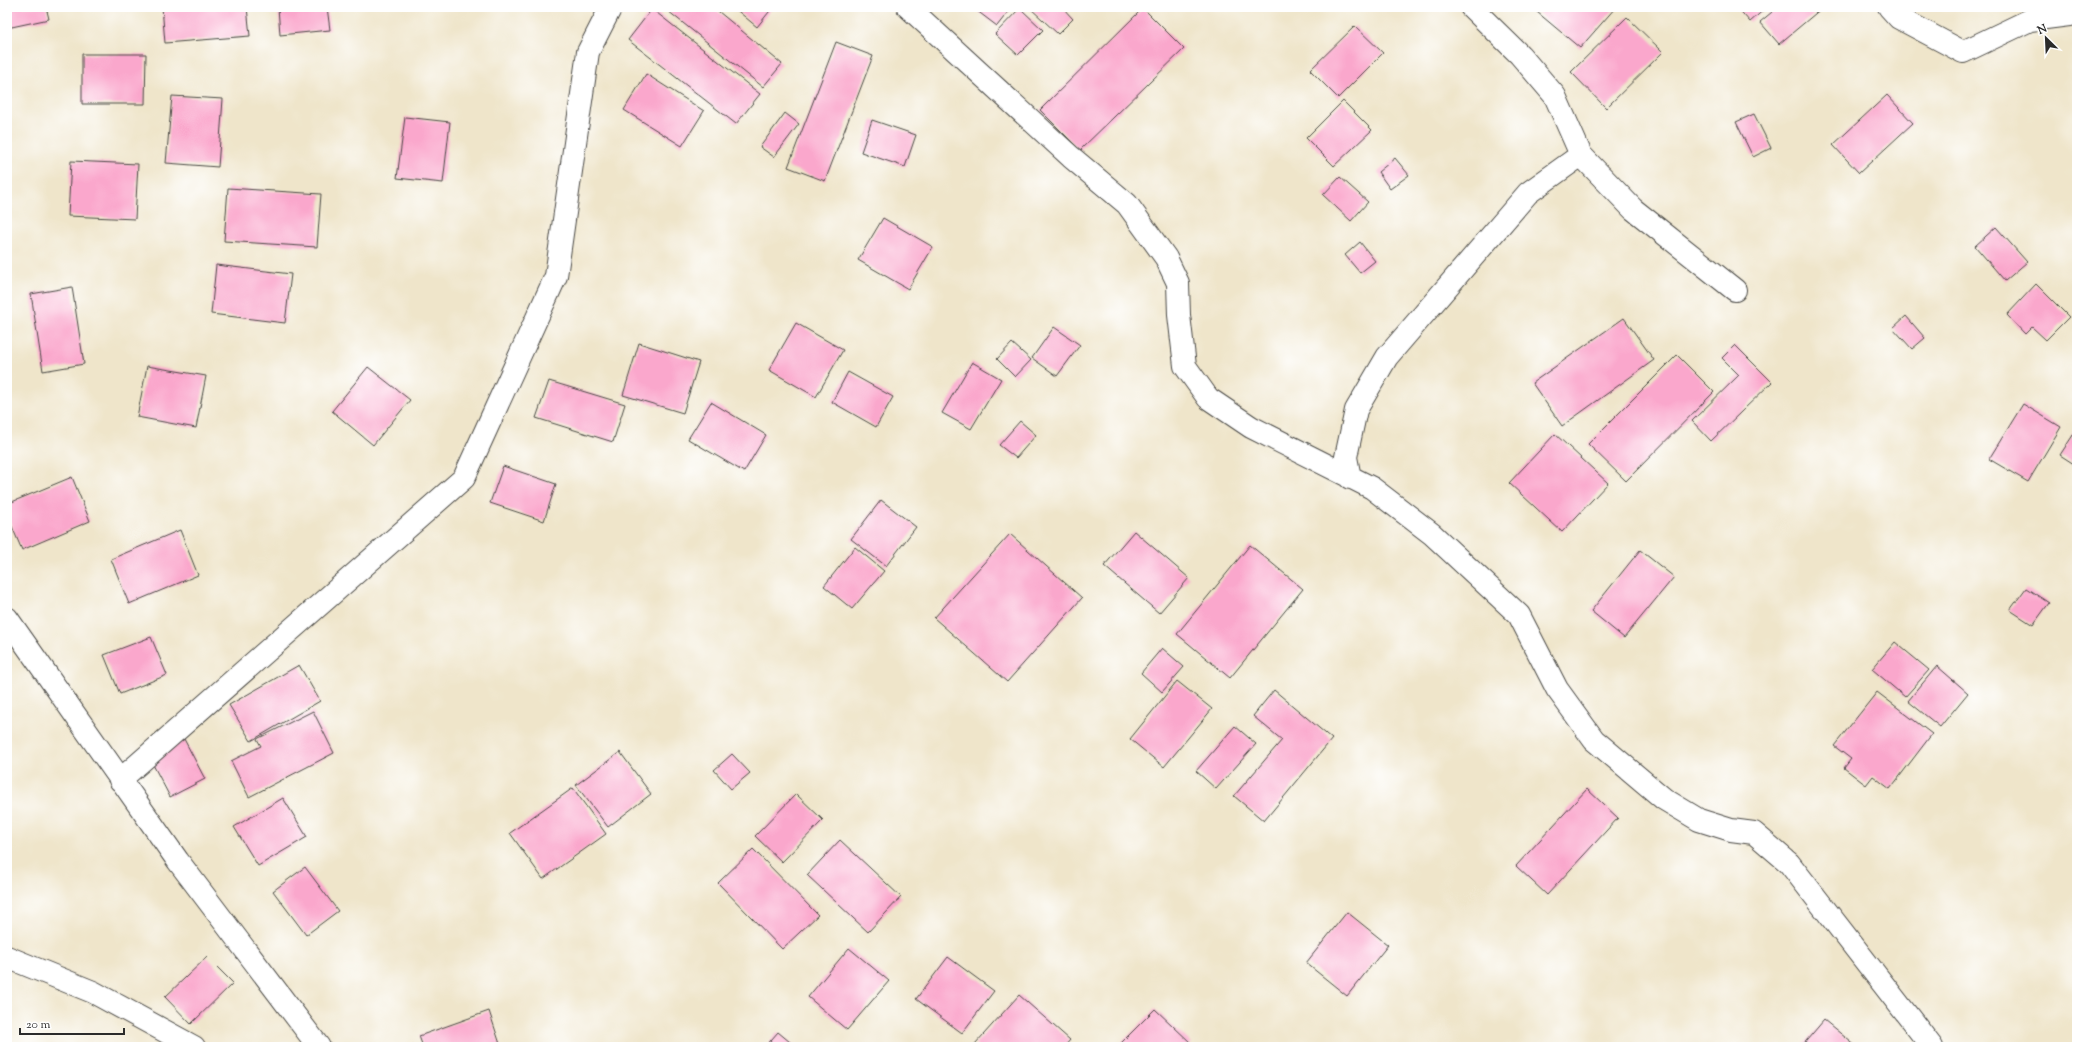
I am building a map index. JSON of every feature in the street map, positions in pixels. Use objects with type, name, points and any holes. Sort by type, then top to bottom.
[{"type":"street","points":[[120,780],[464,478],[556,276],[588,52],[611,7]]},
{"type":"street","points":[[908,7],[1066,152],[1126,204],[1166,258],[1178,283],[1179,315],[1185,366],[1208,398],[1251,427],[1372,488],[1432,534],[1519,615],[1557,689],[1594,740],[1664,799],[1698,820],[1731,830],[1754,833],[1789,863],[1932,1047]]},
{"type":"street","points":[[1471,7],[1520,54],[1555,96],[1581,155],[1632,209],[1735,290]]},
{"type":"street","points":[[1889,7],[1899,18],[1963,52],[2030,20],[2077,14]]},
{"type":"street","points":[[1350,478],[1346,457],[1356,410],[1388,357],[1528,193],[1581,155]]},
{"type":"street","points":[[7,618],[191,879],[319,1047]]},
{"type":"street","points":[[7,957],[93,992],[194,1047]]},
{"type":"building","points":[[7,7],[46,7],[49,19],[7,28]]},
{"type":"building","points":[[162,7],[247,7],[250,36],[165,43]]},
{"type":"building","points":[[278,7],[327,7],[330,30],[280,35]]},
{"type":"building","points":[[663,7],[713,7],[782,64],[763,87]]},
{"type":"building","points":[[733,7],[773,7],[757,27]]},
{"type":"building","points":[[972,7],[1012,7],[997,26]]},
{"type":"building","points":[[1029,7],[1062,7],[1073,19],[1058,34]]},
{"type":"building","points":[[1531,7],[1616,7],[1580,48]]},
{"type":"building","points":[[1737,7],[1767,7],[1750,22]]},
{"type":"building","points":[[1778,7],[1822,8],[1779,44],[1760,22]]},
{"type":"building","points":[[1020,8],[1043,30],[1018,55],[995,34]]},
{"type":"building","points":[[1143,8],[1184,49],[1080,150],[1040,110]]},
{"type":"building","points":[[652,9],[760,94],[736,124],[628,40]]},
{"type":"building","points":[[1627,17],[1663,52],[1606,108],[1571,72]]},
{"type":"building","points":[[1355,26],[1383,53],[1338,98],[1310,70]]},
{"type":"building","points":[[836,42],[873,56],[825,181],[788,167]]},
{"type":"building","points":[[82,54],[146,54],[145,104],[82,104]]},
{"type":"building","points":[[646,74],[704,111],[682,146],[624,110]]},
{"type":"building","points":[[1887,95],[1913,123],[1859,173],[1833,145]]},
{"type":"building","points":[[172,96],[223,99],[218,167],[166,163]]},
{"type":"building","points":[[1343,101],[1372,130],[1334,166],[1306,138]]},
{"type":"building","points":[[785,113],[799,124],[774,157],[760,147]]},
{"type":"building","points":[[1754,114],[1771,148],[1753,157],[1736,122]]},
{"type":"building","points":[[405,117],[450,122],[443,183],[397,178]]},
{"type":"building","points":[[872,120],[916,135],[905,167],[861,152]]},
{"type":"building","points":[[1395,158],[1409,175],[1390,189],[1378,172]]},
{"type":"building","points":[[71,161],[138,164],[135,219],[68,216]]},
{"type":"building","points":[[1340,177],[1368,202],[1351,221],[1323,195]]},
{"type":"building","points":[[228,188],[321,194],[317,247],[224,241]]},
{"type":"building","points":[[883,218],[933,247],[908,289],[858,260]]},
{"type":"building","points":[[1996,227],[2027,262],[2005,281],[1975,246]]},
{"type":"building","points":[[1360,242],[1375,261],[1360,273],[1345,255]]},
{"type":"building","points":[[216,265],[291,274],[285,323],[211,314]]},
{"type":"building","points":[[2036,284],[2069,317],[2046,340],[2032,327],[2025,334],[2007,315]]},
{"type":"building","points":[[72,287],[84,364],[43,371],[31,294]]},
{"type":"building","points":[[1906,316],[1925,338],[1912,349],[1893,328]]},
{"type":"building","points":[[1624,318],[1654,360],[1562,426],[1532,383]]},
{"type":"building","points":[[796,323],[843,350],[816,397],[769,370]]},
{"type":"building","points":[[1054,327],[1080,345],[1057,376],[1032,358]]},
{"type":"building","points":[[639,343],[699,362],[683,413],[623,395]]},
{"type":"building","points":[[1012,343],[1031,360],[1015,377],[997,359]]},
{"type":"building","points":[[1735,345],[1772,382],[1711,441],[1692,421],[1739,375],[1722,358]]},
{"type":"building","points":[[1677,355],[1714,392],[1626,481],[1588,444]]},
{"type":"building","points":[[972,362],[1001,379],[971,429],[942,413]]},
{"type":"building","points":[[147,366],[206,376],[196,428],[137,417]]},
{"type":"building","points":[[368,367],[410,400],[373,445],[332,411]]},
{"type":"building","points":[[848,372],[893,397],[876,427],[832,402]]},
{"type":"building","points":[[549,381],[625,404],[613,442],[536,418]]},
{"type":"building","points":[[711,402],[766,435],[744,472],[688,439]]},
{"type":"building","points":[[2023,404],[2061,427],[2028,482],[1989,459]]},
{"type":"building","points":[[1020,421],[1036,435],[1016,458],[999,445]]},
{"type":"building","points":[[2077,429],[2077,466],[2060,455]]},
{"type":"building","points":[[1555,434],[1608,483],[1562,532],[1509,483]]},
{"type":"building","points":[[503,466],[556,484],[544,521],[490,503]]},
{"type":"building","points":[[72,477],[90,521],[22,550],[7,515],[7,504]]},
{"type":"building","points":[[881,500],[916,527],[886,566],[851,539]]},
{"type":"building","points":[[180,530],[198,575],[129,604],[111,559]]},
{"type":"building","points":[[1134,531],[1189,578],[1159,613],[1104,566]]},
{"type":"building","points":[[1010,534],[1082,598],[1007,682],[934,618]]},
{"type":"building","points":[[1250,545],[1303,589],[1230,678],[1177,634]]},
{"type":"building","points":[[855,547],[884,571],[852,609],[824,586]]},
{"type":"building","points":[[1640,550],[1674,577],[1624,638],[1591,611]]},
{"type":"building","points":[[2026,588],[2049,603],[2033,625],[2010,610]]},
{"type":"building","points":[[151,637],[167,675],[120,694],[104,655]]},
{"type":"building","points":[[1895,642],[1929,670],[1905,697],[1872,669]]},
{"type":"building","points":[[1162,648],[1184,667],[1162,692],[1141,673]]},
{"type":"building","points":[[299,665],[320,701],[251,741],[229,705]]},
{"type":"building","points":[[1937,666],[1968,693],[1940,727],[1908,701]]},
{"type":"building","points":[[1177,681],[1212,709],[1164,767],[1130,739]]},
{"type":"building","points":[[1274,690],[1332,739],[1264,821],[1234,796],[1282,740],[1253,716]]},
{"type":"building","points":[[1877,692],[1932,734],[1890,789],[1873,776],[1866,785],[1844,768],[1851,759],[1834,746]]},
{"type":"building","points":[[313,711],[334,753],[249,797],[231,761],[261,746],[257,739]]},
{"type":"building","points":[[1235,726],[1256,744],[1216,789],[1196,771]]},
{"type":"building","points":[[184,739],[205,779],[170,797],[149,757]]},
{"type":"building","points":[[620,752],[651,794],[608,827],[576,785]]},
{"type":"building","points":[[732,754],[750,773],[731,789],[714,770]]},
{"type":"building","points":[[573,788],[606,834],[543,879],[510,833]]},
{"type":"building","points":[[1587,789],[1618,818],[1547,895],[1516,866]]},
{"type":"building","points":[[796,794],[823,820],[782,862],[755,836]]},
{"type":"building","points":[[283,798],[307,837],[258,866],[234,827]]},
{"type":"building","points":[[840,840],[901,897],[868,932],[807,875]]},
{"type":"building","points":[[753,849],[818,915],[782,949],[718,883]]},
{"type":"building","points":[[305,867],[338,911],[306,935],[273,891]]},
{"type":"building","points":[[1347,912],[1388,945],[1347,996],[1306,963]]},
{"type":"building","points":[[849,948],[889,981],[847,1030],[808,997]]},
{"type":"building","points":[[207,957],[233,983],[191,1024],[165,997]]},
{"type":"building","points":[[948,957],[994,991],[962,1033],[916,999]]},
{"type":"building","points":[[1019,995],[1070,1040],[1064,1047],[979,1047],[975,1044]]},
{"type":"building","points":[[1155,1009],[1191,1043],[1186,1047],[1117,1047]]},
{"type":"building","points":[[489,1011],[501,1047],[423,1047],[419,1036]]},
{"type":"building","points":[[1824,1020],[1857,1047],[1801,1047]]},
{"type":"building","points":[[778,1032],[796,1047],[765,1047]]}]
